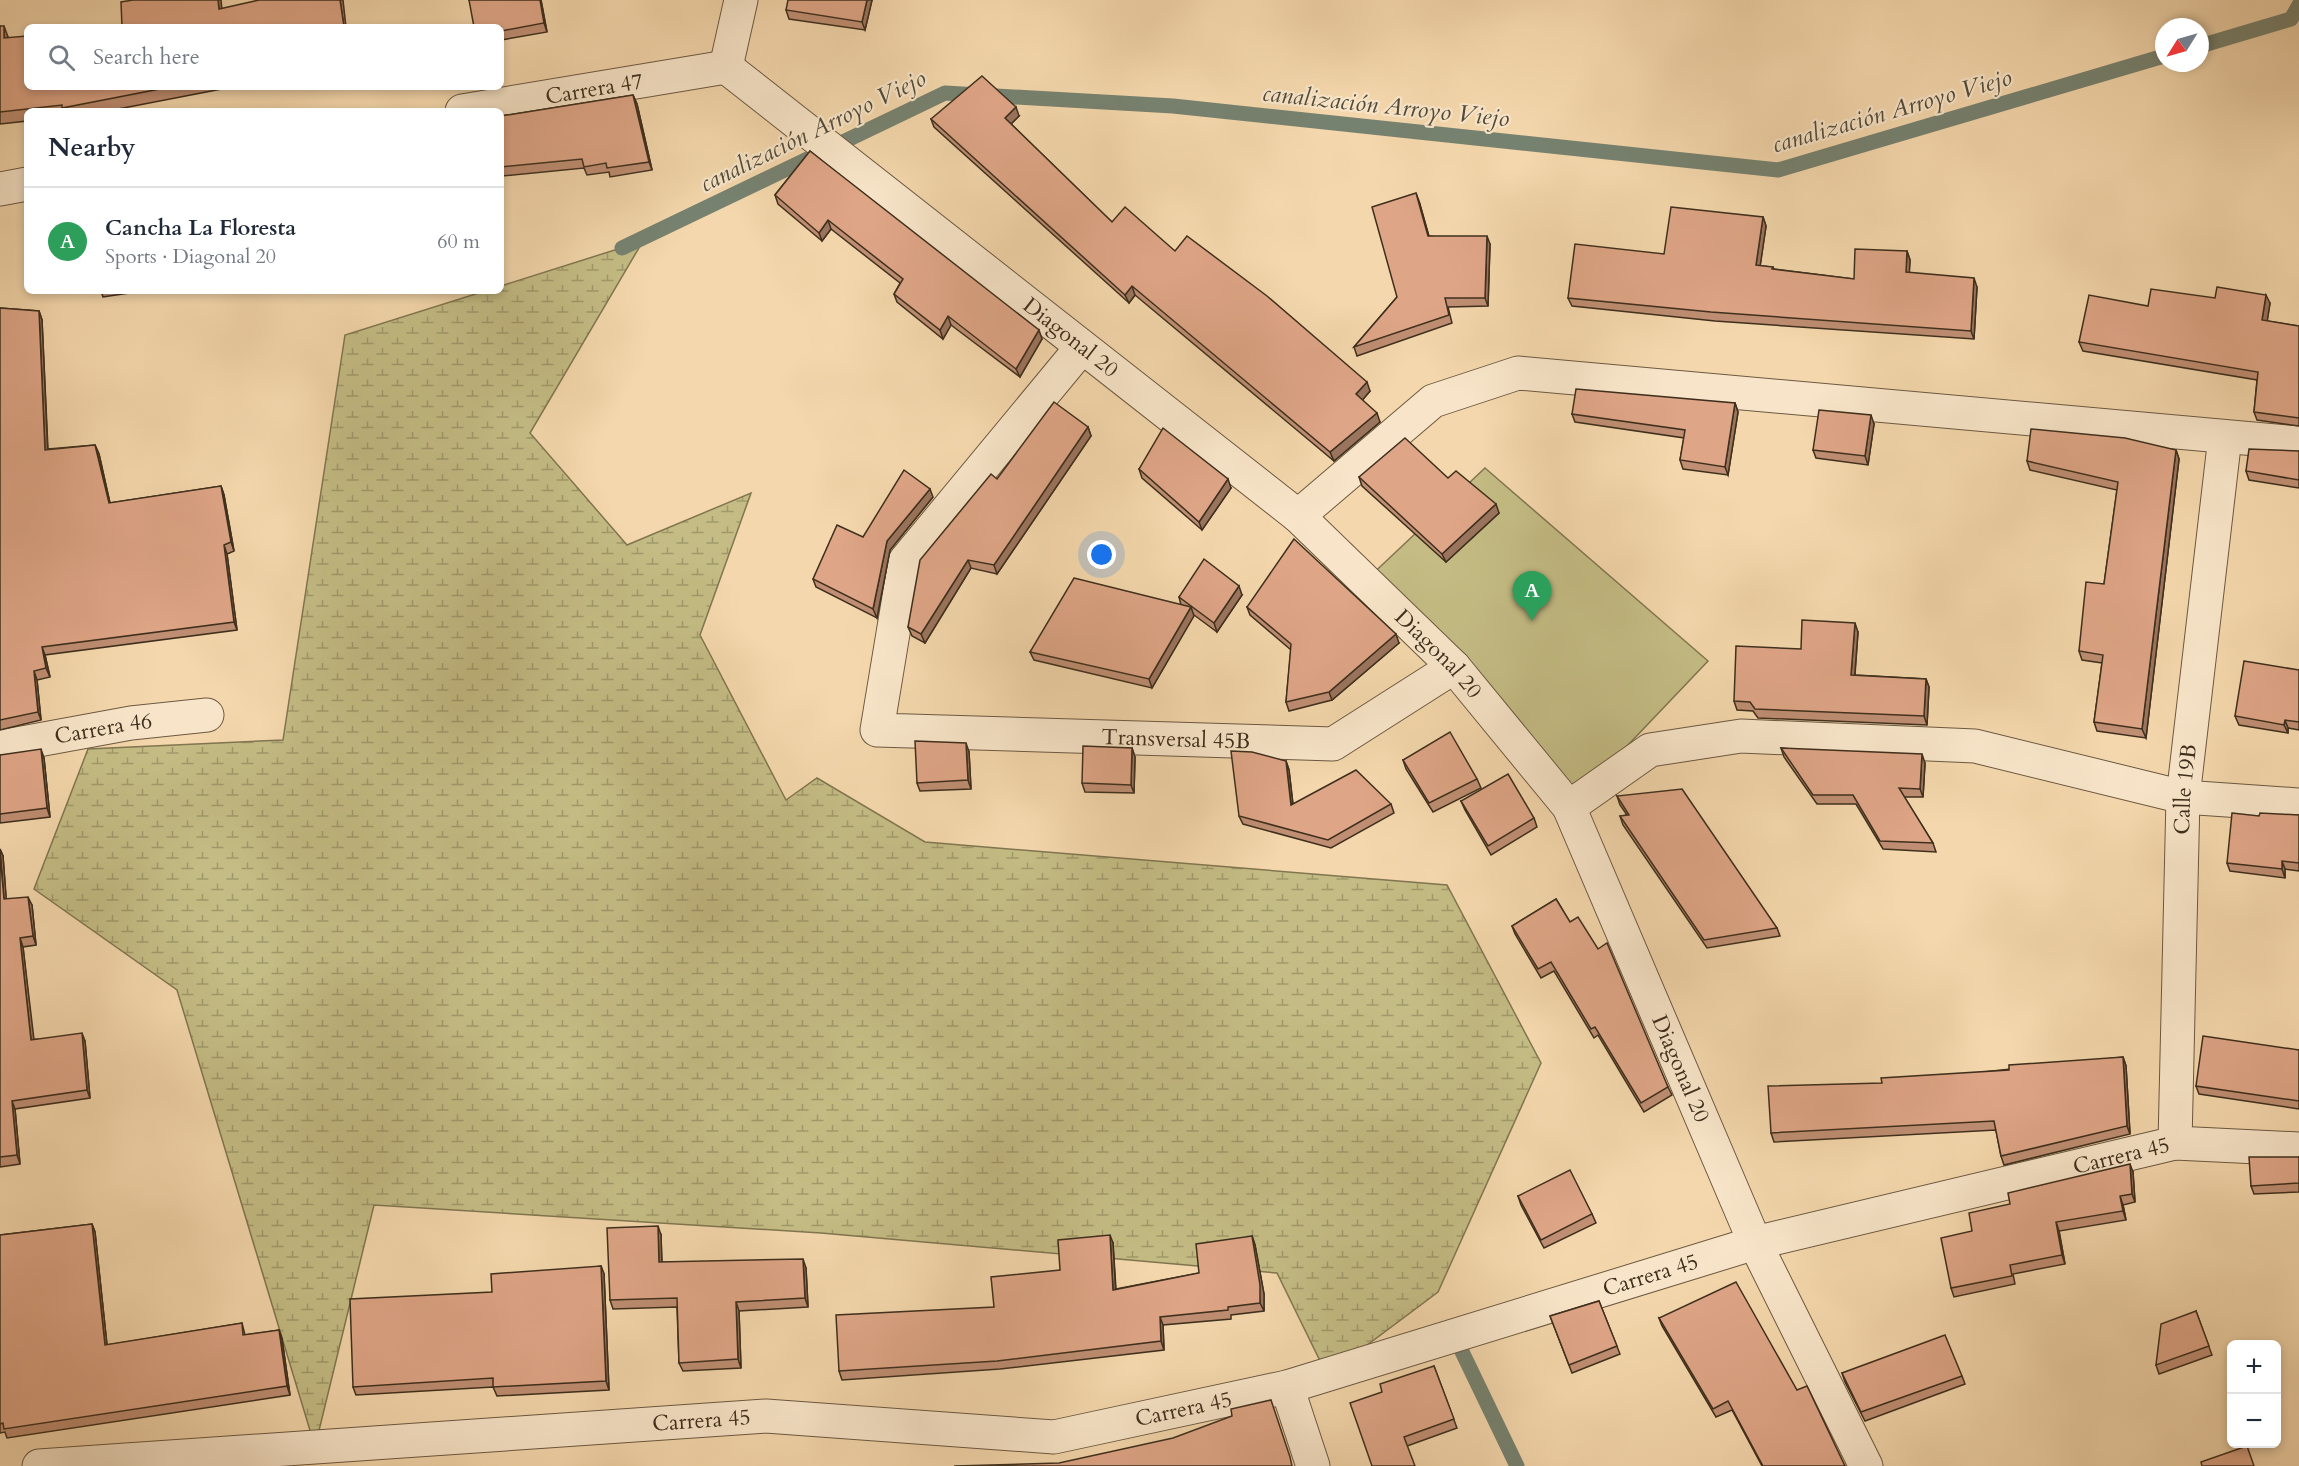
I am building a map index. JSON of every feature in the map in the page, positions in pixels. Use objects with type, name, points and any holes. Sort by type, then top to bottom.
[{"type":"street","points":[[726,67],[741,0]]},
{"type":"street","name":"Carrera 47","points":[[480,108],[726,67]]},
{"type":"street","name":"Diagonal 20","points":[[726,67],[1298,516],[1454,667],[1569,807],[1755,1243],[1866,1466]]},
{"type":"street","points":[[0,189],[24,185]]},
{"type":"street","name":"Transversal 45B","points":[[1082,347],[905,561],[877,730],[1333,744],[1454,667]]},
{"type":"street","points":[[1298,516],[1433,401],[1518,373],[2299,442]]},
{"type":"street","name":"Calle 19B","points":[[2175,1143],[2182,797],[2225,437]]},
{"type":"street","name":"Carrera 46","points":[[0,747],[131,723],[207,715]]},
{"type":"street","points":[[1569,807],[1650,750],[1741,736],[1975,746],[2182,797],[2299,805]]},
{"type":"street","name":"Carrera 45","points":[[39,1466],[766,1416],[1054,1437],[1287,1387],[1755,1243],[2175,1143],[2299,1149]]},
{"type":"street","points":[[1287,1387],[1313,1466]]},
{"type":"green space","points":[[643,241],[530,433],[627,545],[751,493],[700,635],[786,800],[817,778],[925,842],[1447,885],[1541,1063],[1438,1292],[1327,1375],[1277,1273],[821,1233],[374,1205],[315,1447],[177,990],[34,889],[88,749],[283,740],[345,335],[475,294],[504,294],[504,285]]},
{"type":"green space","points":[[1485,468],[1708,661],[1569,807],[1365,581]]},
{"type":"building","points":[[218,0],[219,9],[259,0],[340,0],[344,24],[122,24],[121,2]]},
{"type":"building","points":[[469,0],[540,0],[544,23],[504,30],[504,24],[473,24]]},
{"type":"building","points":[[788,0],[867,0],[862,22],[786,10]]},
{"type":"building","points":[[0,26],[4,26],[4,38],[24,36],[24,90],[155,90],[62,108],[62,105],[0,112]]},
{"type":"building","points":[[982,76],[1016,107],[1005,118],[1112,222],[1125,207],[1175,251],[1187,236],[1267,296],[1367,382],[1356,394],[1377,413],[1330,452],[1132,286],[1125,295],[931,119]]},
{"type":"building","points":[[633,95],[649,162],[607,168],[606,163],[584,167],[582,159],[504,167],[504,116]]},
{"type":"building","points":[[810,151],[1039,330],[1016,369],[948,316],[940,330],[894,294],[903,279],[828,220],[819,233],[775,195]]},
{"type":"building","points":[[1416,193],[1428,236],[1487,236],[1485,298],[1445,298],[1449,315],[1354,347],[1397,297],[1372,207]]},
{"type":"building","points":[[1671,207],[1763,217],[1756,265],[1773,267],[1772,269],[1854,279],[1855,249],[1907,251],[1906,272],[1974,278],[1971,331],[1711,312],[1568,298],[1575,244],[1664,254]]},
{"type":"building","points":[[2217,287],[2266,295],[2262,320],[2299,326],[2299,418],[2254,412],[2258,372],[2079,342],[2089,295],[2148,306],[2151,289],[2215,298]]},
{"type":"building","points":[[0,308],[39,311],[45,450],[95,445],[109,503],[221,486],[231,542],[224,545],[234,622],[42,647],[46,668],[34,671],[38,712],[0,720]]},
{"type":"building","points":[[1576,389],[1735,403],[1725,467],[1680,460],[1685,430],[1572,414]]},
{"type":"building","points":[[1054,402],[1088,427],[994,565],[968,560],[921,634],[908,627],[920,560],[991,474],[997,479]]},
{"type":"building","points":[[1819,410],[1871,415],[1865,456],[1813,450]]},
{"type":"building","points":[[1163,428],[1228,479],[1199,522],[1139,469]]},
{"type":"building","points":[[2031,429],[2125,438],[2176,450],[2142,729],[2094,722],[2103,655],[2079,651],[2086,582],[2104,584],[2118,482],[2027,461]]},
{"type":"building","points":[[1405,438],[1448,478],[1456,471],[1496,504],[1442,554],[1359,477]]},
{"type":"building","points":[[2249,449],[2299,451],[2299,480],[2246,471]]},
{"type":"building","points":[[904,470],[930,489],[887,541],[873,609],[813,579],[837,525],[863,537]]},
{"type":"building","points":[[1294,539],[1396,634],[1329,692],[1286,702],[1291,644],[1247,607]]},
{"type":"building","points":[[1204,559],[1239,586],[1214,623],[1179,597]]},
{"type":"building","points":[[1074,578],[1191,607],[1149,679],[1030,652]]},
{"type":"building","points":[[1802,620],[1855,623],[1851,675],[1926,679],[1924,716],[1755,709],[1750,702],[1734,701],[1736,646],[1801,649]]},
{"type":"building","points":[[2244,661],[2299,670],[2299,722],[2285,720],[2284,725],[2235,716]]},
{"type":"building","points":[[1450,732],[1477,779],[1429,803],[1403,760]]},
{"type":"building","points":[[915,741],[966,743],[968,780],[917,783]]},
{"type":"building","points":[[1083,746],[1132,748],[1131,785],[1082,783]]},
{"type":"building","points":[[1781,748],[1922,754],[1920,789],[1899,788],[1933,843],[1880,841],[1853,795],[1813,795]]},
{"type":"building","points":[[41,749],[47,808],[0,814],[0,755]]},
{"type":"building","points":[[1231,751],[1252,752],[1286,761],[1291,805],[1356,770],[1391,804],[1328,840],[1239,816]]},
{"type":"building","points":[[1508,774],[1534,818],[1488,846],[1461,801]]},
{"type":"building","points":[[1682,789],[1777,928],[1704,940],[1620,816],[1629,815],[1617,796]]},
{"type":"building","points":[[2232,813],[2259,816],[2260,813],[2299,815],[2299,863],[2282,861],[2282,869],[2227,863]]},
{"type":"building","points":[[0,854],[4,899],[28,897],[33,936],[20,938],[31,1040],[82,1033],[87,1090],[12,1101],[17,1155],[0,1157]]},
{"type":"building","points":[[1556,899],[1570,922],[1578,917],[1598,949],[1607,943],[1668,1087],[1641,1103],[1595,1027],[1591,1029],[1551,962],[1538,969],[1512,926]]},
{"type":"building","points":[[2203,1036],[2299,1050],[2299,1101],[2196,1086]]},
{"type":"building","points":[[2123,1057],[2127,1126],[2001,1156],[1994,1121],[1771,1133],[1768,1086],[1882,1083],[1881,1078],[2009,1070],[2009,1065]]},
{"type":"building","points":[[2249,1157],[2299,1157],[2299,1183],[2251,1186]]},
{"type":"building","points":[[2130,1164],[2132,1194],[2120,1196],[2123,1211],[2056,1222],[2062,1255],[2010,1265],[2012,1276],[1951,1288],[1941,1238],[1972,1231],[1969,1213],[2010,1204],[2008,1193]]},
{"type":"building","points":[[1570,1170],[1592,1214],[1541,1240],[1518,1196]]},
{"type":"building","points":[[92,1224],[105,1345],[242,1323],[243,1335],[279,1330],[287,1386],[4,1429],[3,1423],[0,1424],[0,1235]]},
{"type":"building","points":[[658,1226],[659,1262],[803,1259],[805,1298],[736,1302],[738,1359],[679,1363],[677,1298],[610,1300],[607,1228]]},
{"type":"building","points":[[1110,1235],[1113,1290],[1199,1273],[1196,1244],[1252,1236],[1260,1285],[1260,1303],[1228,1307],[1228,1310],[1160,1317],[1161,1341],[997,1361],[839,1371],[836,1315],[994,1307],[991,1277],[1060,1270],[1058,1240]]},
{"type":"building","points":[[601,1266],[606,1381],[493,1387],[493,1378],[353,1387],[350,1299],[492,1292],[491,1274]]},
{"type":"building","points":[[1736,1282],[1797,1390],[1807,1386],[1845,1466],[1763,1466],[1728,1401],[1713,1409],[1659,1318]]},
{"type":"building","points":[[1599,1301],[1617,1346],[1569,1365],[1550,1316]]},
{"type":"building","points":[[2196,1311],[2209,1346],[2156,1365],[2161,1324]]},
{"type":"building","points":[[1945,1335],[1962,1376],[1861,1412],[1842,1373]]},
{"type":"building","points":[[1434,1366],[1454,1419],[1404,1437],[1415,1466],[1372,1466],[1350,1403],[1382,1392],[1380,1384]]},
{"type":"building","points":[[1271,1400],[1292,1466],[954,1466],[1059,1463],[1173,1438],[1232,1416],[1231,1409]]},
{"type":"building","points":[[2241,1448],[2248,1448],[2254,1466],[2202,1466],[2201,1462]]},
{"type":"waterway","name":"canalización Arroyo Viejo","points":[[2209,43],[2291,19],[2299,5]]},
{"type":"waterway","name":"canalización Arroyo Viejo","points":[[622,248],[945,93],[1173,106],[1778,170],[2155,59]]},
{"type":"waterway","points":[[1454,1335],[1517,1466]]},
{"type":"place","name":"Cancha La Floresta","points":[[1532,621]]}]
